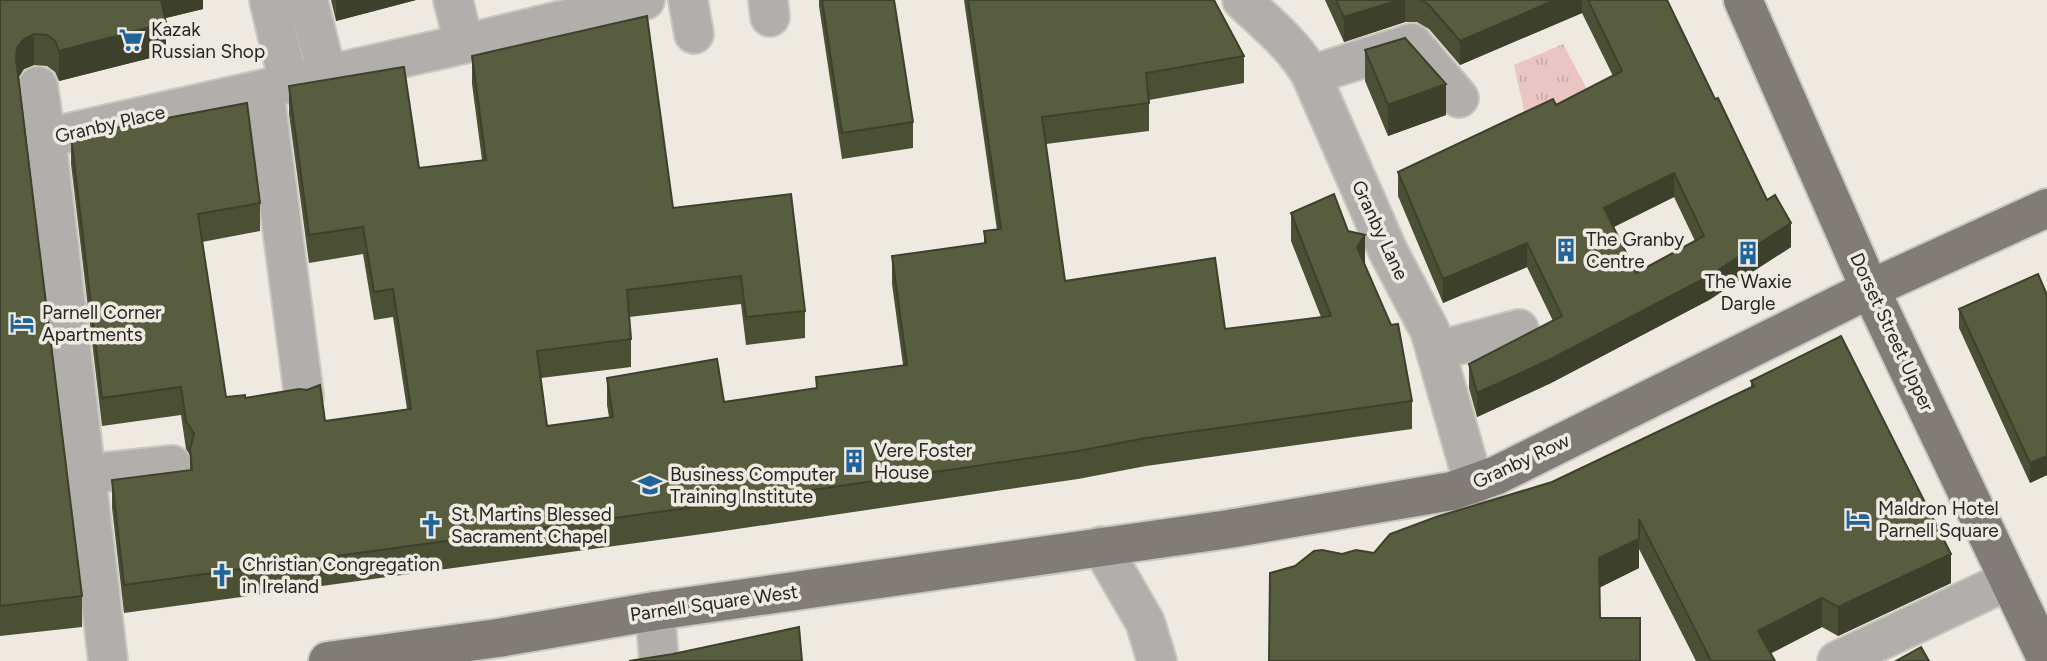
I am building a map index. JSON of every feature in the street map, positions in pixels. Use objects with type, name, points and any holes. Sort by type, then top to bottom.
[{"type":"main road","name":"Dorset Street Upper","points":[[1743,0],[1870,289],[2047,660]]},
{"type":"main road","name":"Granby Row","points":[[1101,546],[1242,526],[1475,485],[1870,289],[2047,208]]},
{"type":"main road","name":"Parnell Square West","points":[[328,661],[498,638],[655,611],[1101,546]]},
{"type":"street","points":[[269,0],[304,396]]},
{"type":"street","points":[[309,0],[327,75]]},
{"type":"street","points":[[453,0],[464,44]]},
{"type":"street","name":"Granby Place","points":[[108,661],[46,138],[464,44],[645,0]]},
{"type":"street","name":"Granby Lane","points":[[1242,0],[1290,45],[1311,75],[1315,120],[1347,196],[1388,251],[1430,331],[1475,485]]},
{"type":"street","points":[[1311,75],[1412,43],[1459,98]]},
{"type":"street","points":[[38,86],[46,138]]},
{"type":"street","points":[[1436,351],[1519,329]]},
{"type":"street","points":[[87,474],[172,465]]},
{"type":"street","points":[[1101,546],[1145,622],[1157,661]]},
{"type":"street","points":[[1837,661],[2009,580]]},
{"type":"street","points":[[655,611],[659,661]]},
{"type":"green space","points":[[1563,44],[1603,119],[1525,115],[1514,65]]},
{"type":"building","points":[[0,0],[161,0],[166,23],[59,51],[55,41],[47,35],[34,34],[24,39],[17,48],[16,59],[82,596],[0,606]]},
{"type":"building","points":[[822,0],[894,0],[913,122],[842,133]]},
{"type":"building","points":[[968,0],[1214,0],[1244,56],[1146,73],[1149,103],[1042,117],[1065,281],[1215,258],[1225,329],[1331,316],[1291,213],[1334,194],[1348,231],[1365,235],[1357,247],[1391,325],[1398,324],[1412,401],[1146,438],[1078,451],[717,504],[124,585],[112,480],[192,470],[190,449],[194,434],[186,421],[181,387],[102,398],[71,136],[247,103],[260,203],[198,214],[226,397],[245,395],[245,398],[307,390],[320,385],[325,421],[411,409],[393,289],[374,292],[363,227],[309,235],[289,86],[404,67],[419,168],[486,160],[472,56],[647,16],[673,208],[791,194],[805,311],[746,317],[741,276],[627,290],[631,339],[537,351],[547,426],[613,417],[607,378],[717,359],[724,402],[817,388],[816,377],[907,365],[892,256],[986,243],[984,231],[1001,229]]},
{"type":"building","points":[[1336,0],[1399,0],[1344,17]]},
{"type":"building","points":[[1421,0],[1555,0],[1460,41],[1429,5]]},
{"type":"building","points":[[1588,0],[1667,0],[1767,200],[1775,195],[1791,223],[1709,276],[1551,359],[1477,393],[1469,364],[1562,316],[1527,243],[1443,279],[1398,172],[1553,99],[1556,105],[1622,71]],"holes":[[[1674,173],[1704,236],[1636,273],[1604,208]]]},
{"type":"building","points":[[1405,38],[1446,84],[1388,105],[1365,50]]},
{"type":"building","points":[[2038,274],[2047,295],[2047,456],[2030,463],[1959,309]]},
{"type":"building","points":[[1841,336],[1951,554],[1838,607],[1822,598],[1758,631],[1775,661],[1711,661],[1639,519],[1639,539],[1599,558],[1600,618],[1640,618],[1640,661],[1269,661],[1270,573],[1295,566],[1314,551],[1342,554],[1356,550],[1374,553],[1390,534],[1436,517],[1552,482],[1754,386],[1751,381]]},
{"type":"building","points":[[799,627],[802,661],[629,661],[673,654]]},
{"type":"building","points":[[1921,647],[1929,661],[1896,661]]},
{"type":"place","name":"Kazak Russian Shop","points":[[131,40]]},
{"type":"place","name":"The Granby Centre","points":[[1566,250]]},
{"type":"place","name":"The Waxie Dargle","points":[[1748,253]]},
{"type":"place","name":"Parnell Corner Apartments","points":[[22,323]]},
{"type":"place","name":"Vere Foster House","points":[[854,461]]},
{"type":"place","name":"Business Computer Training Institute","points":[[650,485]]},
{"type":"place","name":"Maldron Hotel Parnell Square","points":[[1858,519]]},
{"type":"place","name":"St. Martins Blessed Sacrament Chapel","points":[[431,525]]},
{"type":"place","name":"Christian Congregation in Ireland","points":[[222,575]]}]
